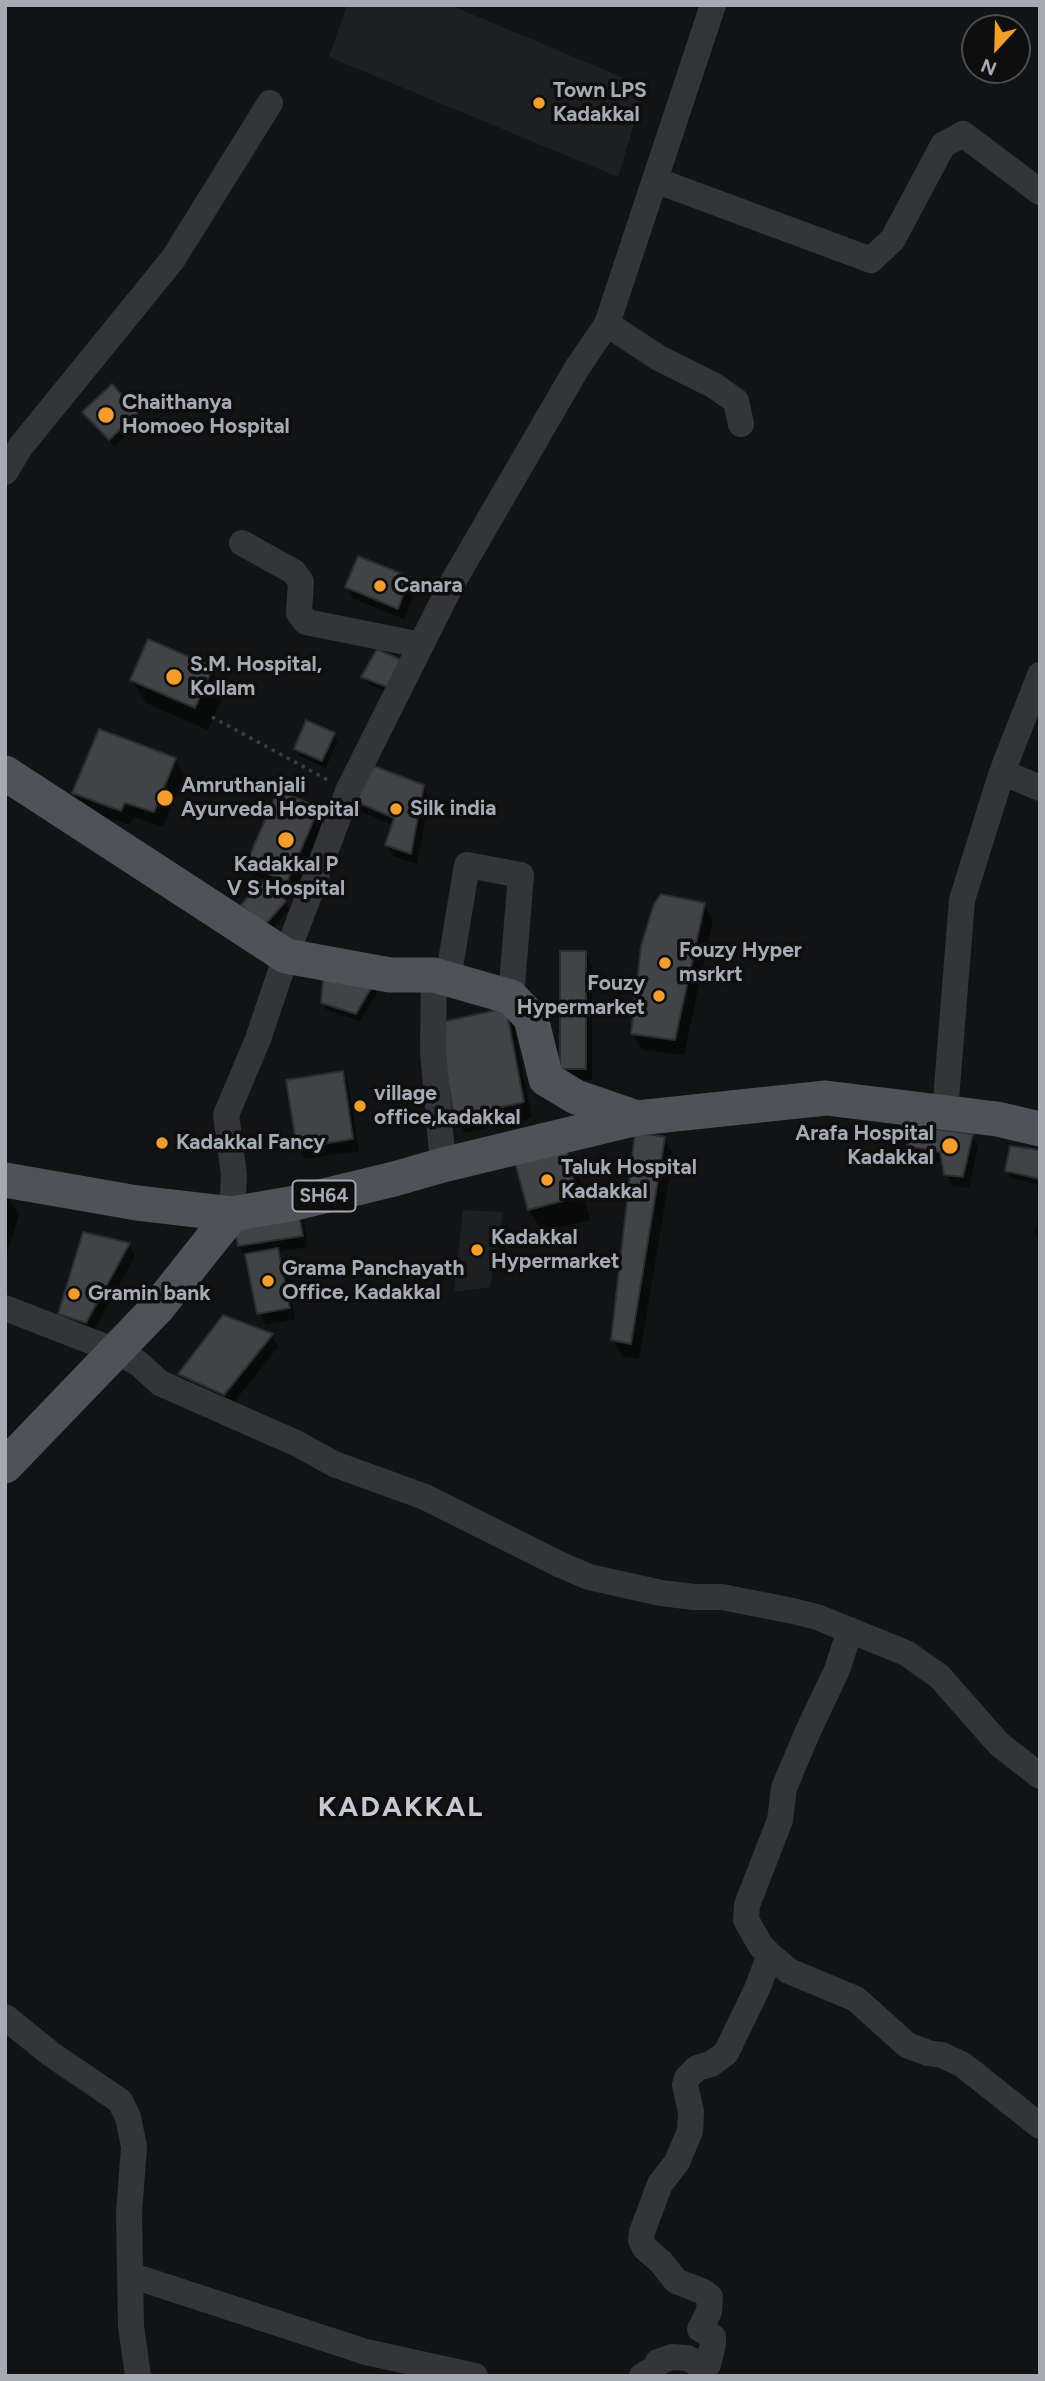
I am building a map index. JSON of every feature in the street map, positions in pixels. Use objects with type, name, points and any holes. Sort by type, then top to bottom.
[{"type":"main road","points":[[5,773],[286,956],[390,975],[441,977],[511,996],[531,1018],[546,1079],[576,1097],[636,1118]]},
{"type":"main road","name":"SH64","points":[[5,1180],[137,1203],[232,1214],[295,1203],[636,1118],[827,1098],[997,1119],[1040,1129]]},
{"type":"main road","points":[[5,1466],[158,1307],[232,1214]]},
{"type":"street","points":[[232,1214],[234,1175],[226,1115],[258,1039],[348,791],[450,587],[577,368],[607,324],[713,5]]},
{"type":"street","points":[[5,472],[21,446],[173,259],[270,103]]},
{"type":"street","points":[[655,180],[871,260],[892,239],[943,145],[963,134],[1040,192]]},
{"type":"street","points":[[607,324],[659,358],[713,385],[736,401],[741,424]]},
{"type":"street","points":[[242,543],[294,572],[301,582],[299,613],[306,622],[421,646]]},
{"type":"street","points":[[945,1112],[962,900],[1002,772],[1040,675]]},
{"type":"street","points":[[1002,772],[1040,788]]},
{"type":"street","points":[[443,1164],[433,1051],[441,977],[467,864],[521,875],[511,996]]},
{"type":"street","points":[[5,1308],[116,1351],[138,1363],[160,1382],[298,1444],[334,1464],[425,1497],[589,1577],[660,1592],[694,1597],[722,1597],[769,1605],[817,1617],[906,1653],[939,1676],[999,1744],[1040,1776]]},
{"type":"street","points":[[850,1630],[837,1670],[807,1731],[784,1788],[779,1820],[747,1905],[746,1920],[761,1946],[789,1971],[856,1999],[907,2045],[942,2055],[963,2065],[1040,2126]]},
{"type":"street","points":[[642,2376],[648,2372],[653,2373],[658,2362],[672,2357],[687,2358],[703,2366],[708,2364],[713,2337],[700,2329],[709,2312],[710,2297],[676,2281],[645,2248],[641,2240],[660,2184],[677,2162],[690,2131],[691,2112],[685,2085],[687,2077],[697,2067],[711,2064],[726,2053],[770,1955]]},
{"type":"street","points":[[5,2017],[51,2054],[120,2101],[128,2118],[134,2147],[129,2213],[131,2326],[138,2376]]},
{"type":"street","points":[[130,2275],[366,2352],[475,2376]]},
{"type":"path","points":[[212,718],[348,791]]},
{"type":"shaded area","name":"Town LPS Kadakkal","points":[[347,5],[450,5],[645,87],[618,177],[329,57]]},
{"type":"shaded area","name":"Kadakkal Hypermarket","points":[[463,1210],[503,1212],[490,1287],[454,1292]]},
{"type":"building","points":[[112,384],[138,413],[109,440],[82,412]]},
{"type":"building","points":[[358,556],[410,577],[398,609],[345,587]]},
{"type":"building","points":[[148,639],[213,667],[195,708],[130,680]]},
{"type":"building","points":[[377,649],[408,663],[398,691],[361,677]]},
{"type":"building","points":[[306,720],[335,733],[322,761],[294,749]]},
{"type":"building","points":[[99,729],[176,758],[154,812],[125,803],[121,811],[72,793]]},
{"type":"building","name":"Silk india","points":[[366,763],[424,785],[411,854],[385,845],[394,818],[352,800]]},
{"type":"building","points":[[278,790],[319,808],[287,882],[246,864]]},
{"type":"building","points":[[263,880],[286,901],[264,926],[241,905]]},
{"type":"building","name":"Fouzy Hyper msrkrt","points":[[661,894],[705,903],[675,1040],[631,1034],[641,946],[654,904]]},
{"type":"building","points":[[560,951],[586,951],[586,1069],[560,1069]]},
{"type":"building","points":[[324,971],[377,978],[356,1014],[321,1003]]},
{"type":"building","points":[[506,1008],[524,1102],[454,1118],[438,1023]]},
{"type":"building","points":[[343,1071],[353,1139],[297,1148],[286,1080]]},
{"type":"building","points":[[907,1125],[973,1134],[963,1177],[944,1175],[940,1152],[907,1146]]},
{"type":"building","points":[[635,1132],[665,1137],[631,1344],[611,1340]]},
{"type":"building","points":[[1010,1146],[1040,1150],[1040,1179],[1005,1171]]},
{"type":"building","name":"Taluk Hospital Kadakkal","points":[[566,1149],[578,1197],[528,1210],[515,1163]]},
{"type":"building","points":[[298,1210],[303,1236],[238,1246],[233,1221]]},
{"type":"building","points":[[83,1232],[130,1243],[86,1323],[58,1314]]},
{"type":"building","name":"Grama Panchayath Office, Kadakkal","points":[[278,1248],[290,1308],[257,1314],[245,1254]]},
{"type":"building","points":[[223,1315],[273,1334],[224,1395],[178,1374]]},
{"type":"place","name":"Town LPS Kadakkal","points":[[539,103]]},
{"type":"place","name":"Chaithanya Homoeo Hospital","points":[[106,415]]},
{"type":"place","name":"Canara","points":[[380,586]]},
{"type":"place","name":"S.M. Hospital, Kollam","points":[[174,677]]},
{"type":"place","name":"Amruthanjali Ayurveda Hospital","points":[[165,798]]},
{"type":"place","name":"Silk india","points":[[396,809]]},
{"type":"place","name":"Kadakkal P V S Hospital","points":[[286,840]]},
{"type":"place","name":"Fouzy Hyper msrkrt","points":[[665,963]]},
{"type":"place","name":"Fouzy Hypermarket","points":[[659,996]]},
{"type":"place","name":"village office,kadakkal","points":[[360,1106]]},
{"type":"place","name":"Kadakkal Fancy","points":[[162,1143]]},
{"type":"place","name":"Arafa Hospital Kadakkal","points":[[950,1146]]},
{"type":"place","name":"Taluk Hospital Kadakkal","points":[[547,1180]]},
{"type":"place","name":"Kadakkal Hypermarket","points":[[477,1250]]},
{"type":"place","name":"Grama Panchayath Office, Kadakkal","points":[[268,1281]]},
{"type":"place","name":"Gramin bank","points":[[74,1294]]},
{"type":"district","name":"KADAKKAL","points":[[401,1808]]}]
